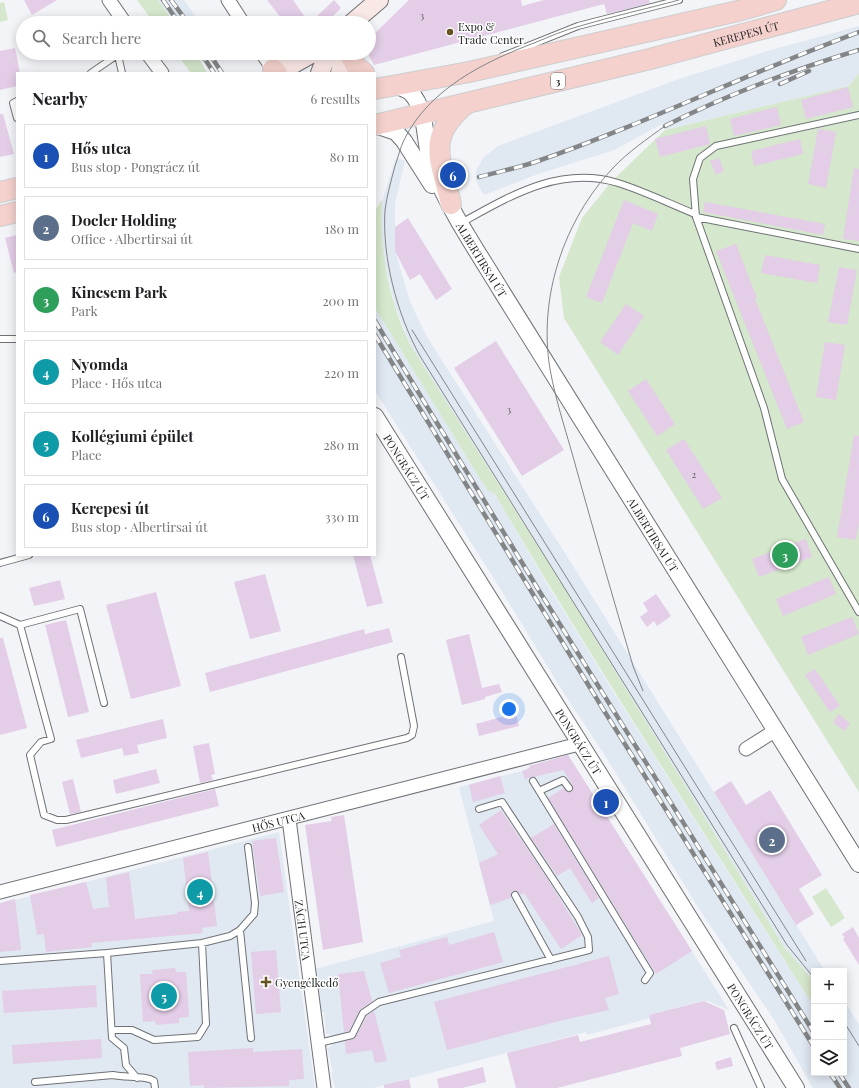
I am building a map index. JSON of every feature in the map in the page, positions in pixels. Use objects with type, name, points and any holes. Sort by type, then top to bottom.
[{"type":"main road","name":"KEREPESI ÚT","points":[[376,90],[404,89],[470,72],[738,11],[776,0]]},
{"type":"main road","points":[[717,41],[785,11],[786,0]]},
{"type":"main road","name":"KEREPESI ÚT","points":[[376,125],[650,59],[859,3]]},
{"type":"main road","points":[[360,16],[375,4]]},
{"type":"main road","points":[[366,16],[375,4]]},
{"type":"main road","points":[[650,59],[647,46],[650,41],[738,11]]},
{"type":"main road","points":[[271,67],[290,66],[301,60]]},
{"type":"main road","points":[[320,72],[325,60]]},
{"type":"main road","points":[[340,72],[343,60]]},
{"type":"main road","points":[[353,60],[356,66],[363,72]]},
{"type":"main road","points":[[376,78],[404,89]]},
{"type":"main road","points":[[451,204],[440,166],[439,147],[444,128],[452,115],[467,103]]},
{"type":"main road","points":[[0,192],[16,188]]},
{"type":"main road","points":[[0,216],[16,212]]},
{"type":"street","points":[[109,0],[120,16]]},
{"type":"street","points":[[228,0],[238,16]]},
{"type":"street","points":[[152,60],[161,72]]},
{"type":"street","name":"ALBERTIRSAI ÚT","points":[[404,89],[417,101],[422,114],[432,168],[461,223],[502,292],[859,864]]},
{"type":"street","name":"ALBERTIRSAI ÚT","points":[[376,125],[396,132],[404,140],[436,191],[451,204]]},
{"type":"street","name":"PONGRÁCZ ÚT","points":[[376,418],[796,1088]]},
{"type":"street","points":[[746,749],[776,730]]},
{"type":"street","name":"HŐS UTCA","points":[[0,892],[289,820],[580,744]]},
{"type":"street","name":"ZÁCH UTCA","points":[[289,820],[323,1088]]},
{"type":"lane","points":[[470,72],[504,55],[578,26],[680,0]]},
{"type":"lane","points":[[92,72],[110,60]]},
{"type":"lane","points":[[120,60],[122,72]]},
{"type":"lane","points":[[16,102],[13,103],[16,114]]},
{"type":"lane","points":[[859,115],[716,146],[700,158],[693,178],[695,216],[764,408],[782,479],[859,612]]},
{"type":"lane","points":[[461,223],[524,190],[543,183],[582,178],[618,183],[695,216],[859,249]]},
{"type":"lane","points":[[0,339],[16,339]]},
{"type":"lane","points":[[0,563],[25,556]]},
{"type":"lane","points":[[0,616],[20,625],[80,609],[104,703]]},
{"type":"lane","points":[[20,625],[51,739],[41,742],[30,755],[44,814],[57,820],[74,818],[407,738],[412,735],[414,726],[401,658]]},
{"type":"lane","points":[[539,791],[563,780],[569,788]]},
{"type":"lane","points":[[533,781],[650,973],[645,980]]},
{"type":"lane","points":[[318,1044],[352,1035],[363,1013],[379,1002],[589,950],[588,937],[578,917],[502,802],[479,809]]},
{"type":"lane","points":[[0,961],[107,953],[202,943],[230,936],[240,930],[254,914],[255,903],[248,847]]},
{"type":"lane","points":[[516,895],[551,960]]},
{"type":"lane","points":[[240,930],[251,1038]]},
{"type":"lane","points":[[112,1030],[132,1030],[154,1040],[198,1037],[206,1024],[202,943]]},
{"type":"lane","points":[[107,953],[112,1038],[124,1048],[126,1065],[137,1078]]},
{"type":"lane","points":[[734,1028],[761,1088]]},
{"type":"lane","points":[[35,1082],[113,1075],[124,1078],[150,1078],[154,1081],[155,1088]]},
{"type":"shaded area","points":[[158,0],[184,0],[195,16],[169,16]]},
{"type":"shaded area","points":[[859,26],[859,73],[849,86],[665,130],[664,123],[614,150],[538,174],[484,195],[478,185],[476,180],[476,171],[483,158],[498,146],[679,79],[771,50]]},
{"type":"shaded area","points":[[396,158],[405,161],[395,203],[395,250],[410,302],[427,337],[575,569],[823,968],[811,968],[811,978],[784,947],[558,578],[411,346],[395,306],[382,250],[382,201]]},
{"type":"shaded area","points":[[376,310],[487,490],[495,494],[547,584],[618,699],[811,1002],[811,1076],[847,1076],[847,1005],[859,1025],[859,1088],[813,1088],[775,1021],[701,912],[498,585],[377,394]]},
{"type":"shaded area","points":[[568,755],[729,1010],[708,1001],[702,1001],[649,1015],[650,1018],[587,1035],[586,1032],[373,1088],[335,1088],[327,1048],[332,1046],[330,1034],[326,1034],[324,1012],[320,1012],[315,969],[494,921],[459,787],[522,771],[529,768],[529,766]]},
{"type":"shaded area","points":[[279,832],[315,1088],[0,1088],[0,904]]},
{"type":"green space","points":[[137,0],[158,0],[169,16],[149,16]]},
{"type":"green space","points":[[4,2],[8,20],[0,22],[0,3]]},
{"type":"green space","points":[[181,60],[200,60],[206,72],[190,72]]},
{"type":"green space","points":[[859,73],[859,792],[564,318],[559,277],[582,218],[611,182],[665,130],[849,86]]},
{"type":"green space","points":[[382,201],[382,238],[387,275],[396,311],[411,346],[558,578],[784,947],[811,978],[811,1002],[572,624],[495,494],[487,490],[376,310],[376,209]]},
{"type":"green space","points":[[826,888],[845,918],[831,927],[812,897]]},
{"type":"building","points":[[24,0],[57,0],[32,15]]},
{"type":"building","points":[[267,0],[293,0],[304,16],[280,16]]},
{"type":"building","points":[[334,0],[341,8],[333,16],[317,16]]},
{"type":"building","points":[[409,0],[521,0],[522,6],[544,0],[649,0],[650,3],[607,14],[604,4],[374,65],[371,60],[376,60],[376,32]]},
{"type":"building","points":[[15,48],[16,60],[17,60],[20,72],[16,72],[16,86],[0,90],[0,51]]},
{"type":"building","points":[[848,87],[853,107],[806,119],[801,100]]},
{"type":"building","points":[[777,107],[781,125],[734,136],[730,119]]},
{"type":"building","points":[[0,114],[3,114],[14,154],[0,157]]},
{"type":"building","points":[[706,126],[710,144],[660,157],[655,139]]},
{"type":"building","points":[[818,129],[836,132],[826,188],[808,184]]},
{"type":"building","points":[[800,139],[803,154],[754,166],[751,151]]},
{"type":"building","points":[[719,158],[724,171],[716,175],[710,161]]},
{"type":"building","points":[[854,168],[859,169],[859,241],[843,239]]},
{"type":"building","points":[[624,200],[658,214],[652,231],[633,223],[602,303],[586,297]]},
{"type":"building","points":[[705,202],[825,224],[823,235],[703,212]]},
{"type":"building","points":[[408,218],[452,289],[436,300],[420,274],[410,280],[395,251],[395,227]]},
{"type":"building","points":[[16,235],[16,272],[14,273],[5,238]]},
{"type":"building","points":[[736,244],[757,298],[755,299],[804,422],[787,429],[716,251]]},
{"type":"building","points":[[765,255],[820,265],[817,283],[761,273]]},
{"type":"building","points":[[839,267],[857,270],[847,325],[828,322]]},
{"type":"building","points":[[626,304],[644,316],[618,355],[600,342]]},
{"type":"building","points":[[496,341],[564,450],[522,476],[454,368]]},
{"type":"building","points":[[825,342],[845,345],[836,400],[816,397]]},
{"type":"building","points":[[646,379],[675,424],[657,436],[628,391]]},
{"type":"building","points":[[854,435],[859,436],[859,523],[856,540],[837,537]]},
{"type":"building","points":[[684,439],[722,498],[703,509],[666,450]]},
{"type":"building","points":[[806,539],[812,557],[759,577],[752,559]]},
{"type":"building","points":[[353,556],[370,556],[383,603],[367,607]]},
{"type":"building","points":[[265,574],[281,631],[250,639],[234,582]]},
{"type":"building","points":[[829,577],[836,594],[783,616],[776,599]]},
{"type":"building","points":[[60,580],[65,599],[34,606],[29,588]]},
{"type":"building","points":[[156,592],[181,686],[131,699],[106,605]]},
{"type":"building","points":[[656,594],[671,616],[657,626],[654,621],[647,627],[640,617],[648,611],[643,603]]},
{"type":"building","points":[[852,617],[859,634],[808,655],[801,637]]},
{"type":"building","points":[[66,620],[89,712],[68,717],[45,625]]},
{"type":"building","points":[[389,628],[393,642],[210,692],[205,673],[364,629],[365,634]]},
{"type":"building","points":[[469,634],[482,688],[499,684],[502,692],[485,697],[485,699],[462,705],[446,640]]},
{"type":"building","points":[[0,638],[3,638],[27,728],[0,735]]},
{"type":"building","points":[[815,669],[840,706],[830,712],[805,675]]},
{"type":"building","points":[[516,713],[519,726],[479,736],[476,724]]},
{"type":"building","points":[[839,714],[850,723],[844,731],[833,722]]},
{"type":"building","points":[[163,719],[167,738],[137,745],[139,753],[124,756],[122,748],[81,758],[76,740]]},
{"type":"building","points":[[209,743],[215,774],[211,775],[213,780],[200,783],[193,746]]},
{"type":"building","points":[[568,755],[692,951],[656,974],[548,798],[564,788],[568,792],[573,790],[573,786],[563,770],[525,779],[522,771],[530,768],[529,766]]},
{"type":"building","points":[[156,769],[160,783],[116,794],[113,780]]},
{"type":"building","points":[[500,776],[505,793],[473,802],[469,785]]},
{"type":"building","points":[[73,779],[81,812],[70,814],[62,782]]},
{"type":"building","points":[[731,781],[746,805],[770,790],[822,875],[799,889],[814,914],[796,925],[714,792]]},
{"type":"building","points":[[215,789],[219,806],[56,847],[52,830]]},
{"type":"building","points":[[501,810],[549,881],[582,935],[561,949],[524,893],[520,895],[517,891],[513,891],[511,893],[511,898],[490,905],[479,863],[498,854],[479,825]]},
{"type":"building","points":[[344,815],[363,942],[323,950],[305,825],[332,821],[331,817]]},
{"type":"building","points":[[554,824],[599,898],[592,903],[570,868],[557,876],[531,838]]},
{"type":"building","points":[[276,838],[284,892],[260,896],[252,841]]},
{"type":"building","points":[[208,852],[217,926],[202,928],[203,933],[91,943],[92,947],[46,952],[44,934],[37,935],[30,895],[86,882],[93,909],[109,907],[106,878],[129,872],[135,919],[177,914],[177,912],[189,911],[183,858]]},
{"type":"building","points":[[15,899],[21,950],[0,952],[0,903]]},
{"type":"building","points":[[853,927],[859,938],[859,965],[843,939],[845,938],[842,934]]},
{"type":"building","points":[[494,932],[503,962],[389,993],[380,963],[401,957],[399,950],[447,937],[449,945]]},
{"type":"building","name":"Gyengélkedő","points":[[276,950],[281,1012],[256,1014],[251,952]]},
{"type":"building","points":[[609,956],[619,994],[605,998],[609,1010],[563,1020],[447,1050],[434,1002]]},
{"type":"building","points":[[175,968],[176,972],[186,972],[189,1017],[179,1018],[179,1023],[156,1025],[155,1021],[143,1022],[140,974],[153,974],[152,970]]},
{"type":"building","points":[[364,971],[372,1001],[360,1010],[349,1031],[344,1032],[338,974]]},
{"type":"building","points":[[96,985],[97,1007],[4,1013],[2,991]]},
{"type":"building","points":[[704,1001],[724,1010],[730,1034],[680,1048],[682,1056],[557,1088],[516,1088],[507,1053],[578,1035],[580,1042],[651,1024],[649,1015]]},
{"type":"building","points":[[374,1011],[387,1061],[375,1063],[372,1050],[346,1054],[345,1041],[355,1038],[367,1016]]},
{"type":"building","points":[[101,1039],[102,1058],[13,1064],[12,1045]]},
{"type":"building","points":[[253,1048],[253,1052],[302,1049],[304,1079],[289,1080],[289,1086],[204,1088],[204,1085],[190,1086],[188,1052]]},
{"type":"building","points":[[731,1057],[733,1066],[717,1070],[715,1062]]},
{"type":"building","points":[[483,1067],[486,1082],[462,1088],[439,1088],[437,1079]]},
{"type":"building","points":[[409,1079],[411,1088],[384,1088],[384,1085]]},
{"type":"tram line","points":[[679,0],[592,22],[557,34],[496,59],[477,69],[443,92],[428,106],[415,122],[401,146],[392,177],[385,210],[386,247],[398,304],[404,322],[420,356],[787,945],[811,974]]},
{"type":"tram line","points":[[643,691],[633,666],[555,394],[547,342],[548,315],[552,287],[559,261],[568,235],[581,211],[613,168],[631,151],[665,126]]},
{"type":"tram line","points":[[412,330],[806,961]]},
{"type":"tram line","points":[[847,1027],[859,1046]]},
{"type":"railway","points":[[163,0],[174,16]]},
{"type":"railway","points":[[171,0],[183,16]]},
{"type":"railway","points":[[479,177],[528,164],[576,147],[859,32]]},
{"type":"railway","points":[[665,126],[760,84],[859,50]]},
{"type":"railway","points":[[206,60],[213,72]]},
{"type":"railway","points":[[214,60],[221,72]]},
{"type":"railway","points":[[780,84],[809,71]]},
{"type":"railway","points":[[376,323],[538,589],[811,1028]]},
{"type":"railway","points":[[376,337],[603,709],[811,1042]]},
{"type":"railway","points":[[832,1076],[840,1088]]},
{"type":"railway","points":[[841,1076],[849,1088]]},
{"type":"place","name":"Expo & Trade Center","points":[[450,32]]},
{"type":"place","name":"Kerepesi út","points":[[453,175]]},
{"type":"place","name":"Kincsem Park","points":[[785,555]]},
{"type":"place","name":"Hős utca","points":[[606,802]]},
{"type":"place","name":"Docler Holding","points":[[772,840]]},
{"type":"place","name":"Nyomda","points":[[200,892]]},
{"type":"place","name":"Gyengélkedő","points":[[266,982]]},
{"type":"place","name":"Kollégiumi épület","points":[[164,996]]}]
